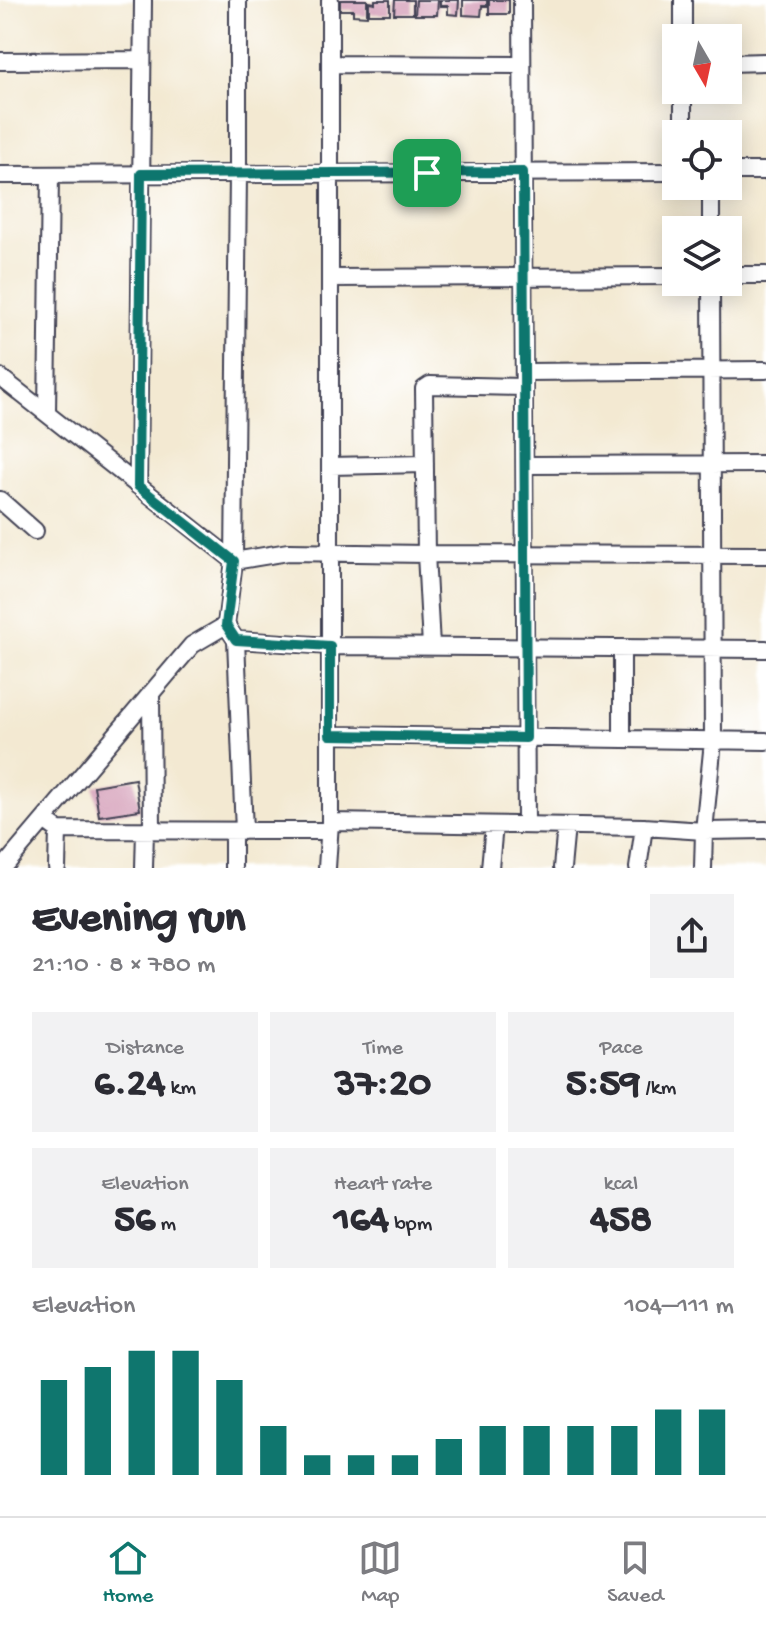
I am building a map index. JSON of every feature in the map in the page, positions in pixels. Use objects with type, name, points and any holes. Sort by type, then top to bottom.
[{"type":"street","points":[[138,486],[143,0]]},
{"type":"street","points":[[233,868],[238,831],[236,640],[226,625],[234,561],[238,0]]},
{"type":"street","points":[[327,868],[330,827],[330,0]]},
{"type":"street","points":[[522,0],[526,825]]},
{"type":"street","points":[[683,0],[683,24]]},
{"type":"street","points":[[0,61],[142,60]]},
{"type":"street","points":[[742,63],[766,62]]},
{"type":"street","points":[[331,64],[522,65]]},
{"type":"street","points":[[742,171],[766,171]]},
{"type":"street","points":[[0,175],[662,172]]},
{"type":"street","points":[[47,414],[50,175]]},
{"type":"street","points":[[742,275],[766,275]]},
{"type":"street","points":[[330,278],[662,276]]},
{"type":"street","points":[[703,868],[713,741],[711,296]]},
{"type":"street","points":[[431,646],[426,554],[424,389],[430,385],[766,370]]},
{"type":"street","points":[[0,377],[234,561],[288,552],[766,555]]},
{"type":"street","points":[[330,466],[425,464]]},
{"type":"street","points":[[525,465],[766,464]]},
{"type":"street","points":[[0,500],[35,531]]},
{"type":"street","points":[[2,867],[51,825],[151,693],[192,645],[226,625]]},
{"type":"street","points":[[236,640],[330,646],[766,649]]},
{"type":"street","points":[[622,648],[622,739]]},
{"type":"street","points":[[144,868],[148,830],[151,693]]},
{"type":"street","points":[[330,735],[766,741]]},
{"type":"street","points":[[51,825],[238,831],[494,825],[766,830]]},
{"type":"street","points":[[51,825],[57,868]]},
{"type":"street","points":[[490,868],[494,825]]},
{"type":"street","points":[[562,868],[566,826]]},
{"type":"street","points":[[638,868],[644,827]]},
{"type":"building","points":[[340,0],[367,0],[367,16],[353,15],[353,10],[340,10]]},
{"type":"building","points":[[375,0],[390,0],[390,14],[369,14],[369,2],[375,3]]},
{"type":"building","points":[[395,0],[413,0],[413,14],[394,14]]},
{"type":"building","points":[[416,0],[438,0],[437,15],[415,15]]},
{"type":"building","points":[[440,0],[459,0],[458,15],[448,14],[448,6],[440,6]]},
{"type":"building","points":[[463,0],[487,0],[487,6],[482,6],[481,16],[463,15]]},
{"type":"building","points":[[489,0],[509,0],[509,14],[489,14]]},
{"type":"building","points":[[135,779],[140,810],[99,816],[94,786]]},
{"type":"route","points":[[523,172],[526,738],[330,735],[330,646],[236,640],[226,625],[234,561],[138,486],[141,174],[427,173],[523,172]]}]
